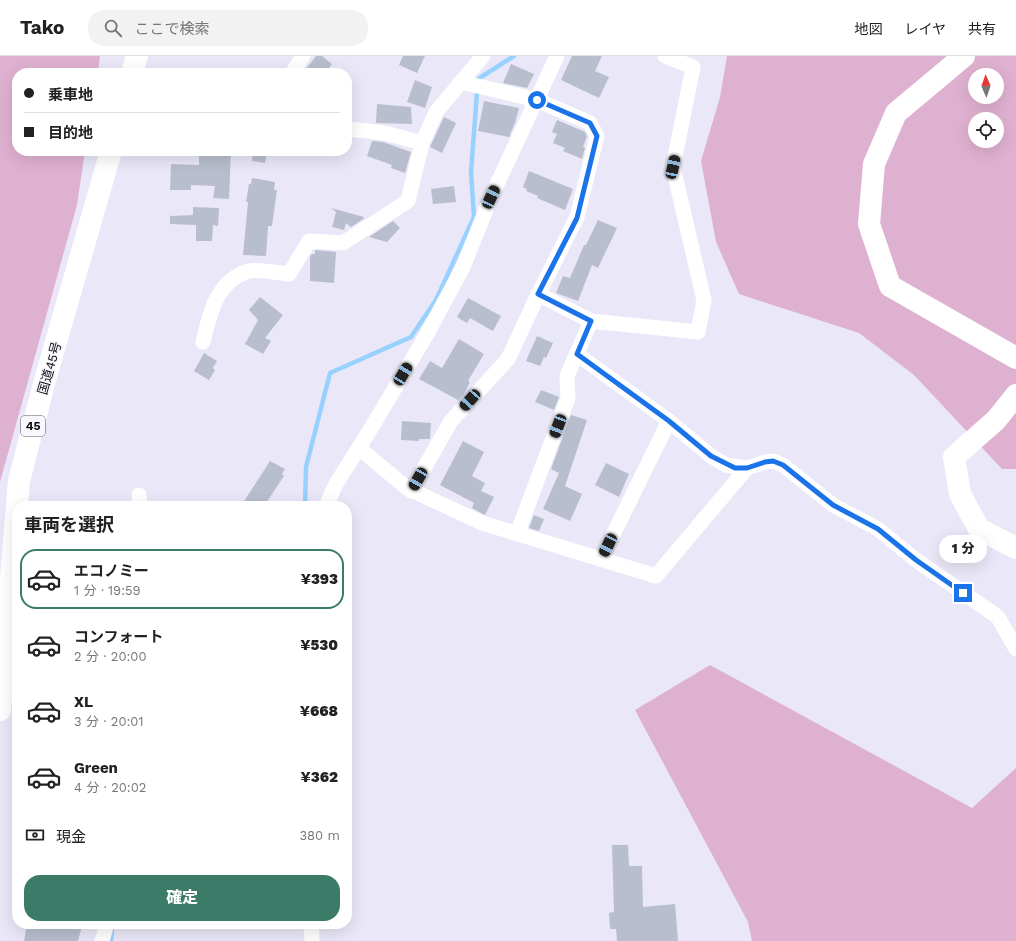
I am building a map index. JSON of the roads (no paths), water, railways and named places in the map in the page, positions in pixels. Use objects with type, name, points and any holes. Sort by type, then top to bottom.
[{"type":"main road","points":[[133,68],[137,56]]},
{"type":"main road","points":[[964,56],[896,113],[874,164],[869,224],[890,286],[1016,358]]},
{"type":"main road","name":"国道45号","points":[[17,501],[19,481],[45,380],[110,156]]},
{"type":"main road","points":[[1016,396],[996,420],[954,457],[960,494],[979,529],[1016,548]]},
{"type":"main road","name":"国道45号","points":[[0,710],[12,565]]},
{"type":"street","points":[[295,68],[303,56]]},
{"type":"street","points":[[203,342],[211,312],[225,284],[250,271],[289,274],[309,241],[343,242],[408,201],[422,143],[436,112],[471,84],[483,56]]},
{"type":"street","points":[[328,501],[336,484],[427,334],[463,267],[491,197],[557,56]]},
{"type":"street","points":[[538,294],[591,321],[698,332],[704,300],[673,167],[693,67],[665,56]]},
{"type":"street","points":[[411,491],[451,421],[508,359],[538,294],[577,218],[597,136],[590,123],[537,100],[471,84]]},
{"type":"street","points":[[352,130],[385,133],[422,143]]},
{"type":"street","points":[[517,534],[568,398],[567,376],[591,321]]},
{"type":"street","points":[[577,354],[669,421],[711,456],[726,465],[747,468],[773,461],[783,465],[833,505],[878,529],[916,560],[998,618],[1016,649]]},
{"type":"street","points":[[601,559],[669,421]]},
{"type":"street","points":[[358,448],[411,491],[482,523],[656,576],[747,468]]},
{"type":"street","points":[[102,941],[106,929]]},
{"type":"street","points":[[311,929],[312,941]]},
{"type":"waterway","points":[[305,501],[306,467],[330,373],[411,337],[436,300],[474,217],[471,172],[478,79],[514,56]]},
{"type":"waterway","points":[[111,941],[112,931]]}]
